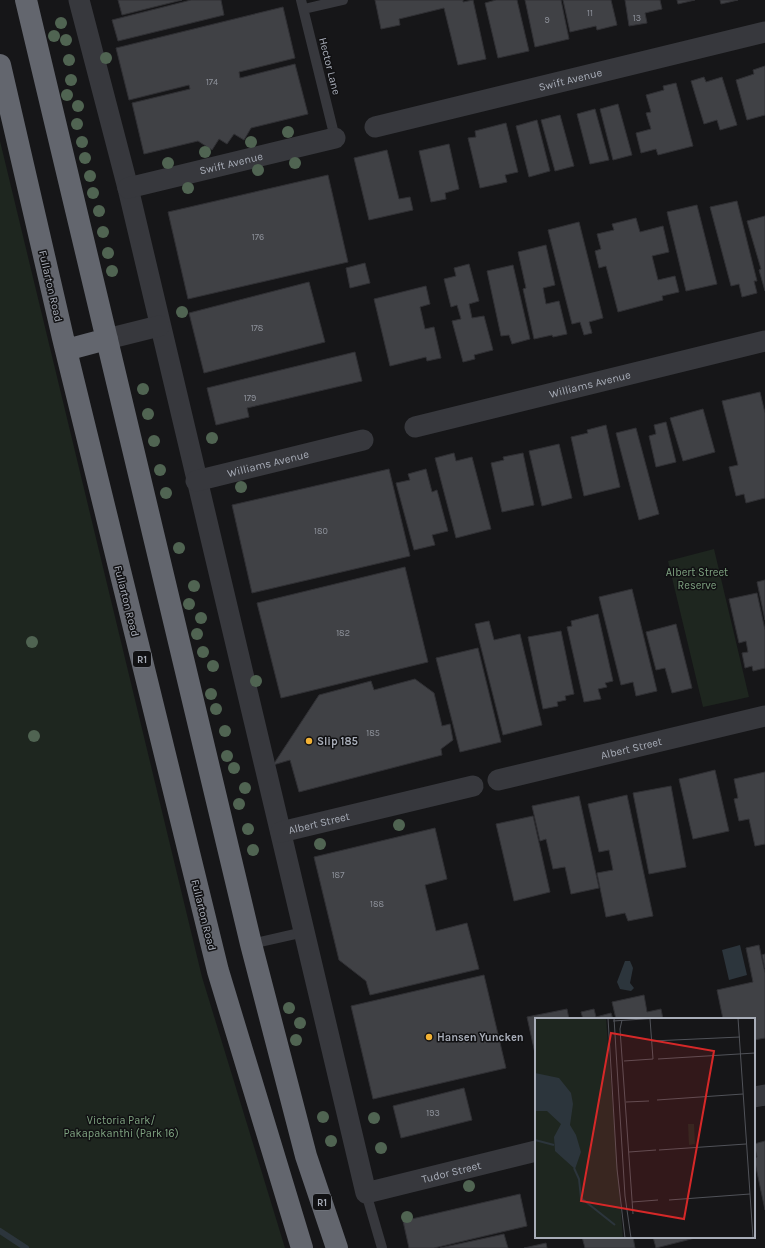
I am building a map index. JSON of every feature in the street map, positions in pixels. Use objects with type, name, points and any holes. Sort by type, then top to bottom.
[{"type":"highway","name":"R1","points":[[26,0],[251,944],[306,1156],[337,1248]]},
{"type":"highway","name":"Fullarton Road","points":[[0,65],[66,350],[218,971],[302,1248]]},
{"type":"highway","points":[[66,350],[107,339]]},
{"type":"street","points":[[79,0],[128,188],[159,326],[366,1193]]},
{"type":"street","name":"Swift Avenue","points":[[375,127],[765,32]]},
{"type":"street","name":"Swift Avenue","points":[[128,188],[335,138]]},
{"type":"street","points":[[107,339],[159,326]]},
{"type":"street","name":"Williams Avenue","points":[[415,427],[765,341]]},
{"type":"street","name":"Williams Avenue","points":[[196,481],[363,440]]},
{"type":"street","name":"Albert Street","points":[[498,780],[765,716]]},
{"type":"street","name":"Albert Street","points":[[281,832],[473,786]]},
{"type":"street","points":[[755,1097],[765,1095]]},
{"type":"street","name":"Tudor Street","points":[[366,1193],[535,1151]]},
{"type":"lane","points":[[302,5],[344,0]]},
{"type":"lane","name":"Hector Lane","points":[[302,5],[335,138]]},
{"type":"lane","points":[[251,944],[304,932]]},
{"type":"lane","points":[[366,1193],[382,1248]]},
{"type":"green space","name":"Victoria Park/ Pakapakanthi (Park 16)","points":[[0,141],[202,977],[285,1248],[0,1248]]},
{"type":"green space","name":"Albert Street Reserve","points":[[714,549],[749,697],[703,707],[668,561]]},
{"type":"shaded area","points":[[740,945],[747,975],[729,980],[722,950]]},
{"type":"shaded area","points":[[625,961],[630,961],[633,968],[630,983],[634,988],[631,991],[620,989],[617,982]]},
{"type":"building","points":[[118,0],[182,0],[122,15]]},
{"type":"building","points":[[191,0],[221,0],[224,15],[118,41],[112,20]]},
{"type":"building","points":[[375,0],[463,0],[463,2],[473,0],[486,59],[458,65],[444,8],[399,19],[400,25],[381,29]]},
{"type":"building","points":[[496,0],[517,0],[529,51],[498,58],[485,3]]},
{"type":"building","points":[[525,0],[561,0],[569,39],[535,47]]},
{"type":"building","points":[[563,0],[611,0],[617,25],[597,30],[596,26],[570,32]]},
{"type":"building","points":[[625,0],[660,0],[662,9],[645,13],[647,23],[629,26]]},
{"type":"building","points":[[677,0],[695,0],[678,4]]},
{"type":"building","points":[[720,0],[738,0],[721,4]]},
{"type":"building","points":[[283,7],[295,58],[239,72],[240,78],[295,64],[308,114],[251,128],[244,140],[234,134],[227,144],[219,139],[212,150],[198,141],[144,154],[132,103],[190,89],[189,85],[129,100],[116,48]]},
{"type":"building","points":[[765,66],[765,115],[747,120],[736,80],[754,74],[753,70]]},
{"type":"building","points":[[704,77],[706,82],[722,77],[737,125],[720,130],[717,120],[704,124],[691,81]]},
{"type":"building","points":[[676,83],[693,146],[658,155],[656,149],[641,153],[636,133],[651,129],[646,113],[651,112],[646,95],[664,90],[663,86]]},
{"type":"building","points":[[618,104],[632,155],[613,160],[600,109]]},
{"type":"building","points":[[595,109],[609,160],[590,164],[577,114]]},
{"type":"building","points":[[560,115],[574,166],[555,171],[541,120]]},
{"type":"building","points":[[537,120],[550,171],[529,177],[516,126]]},
{"type":"building","points":[[506,123],[518,172],[505,175],[507,182],[480,188],[468,138],[476,137],[475,131]]},
{"type":"building","points":[[449,144],[459,189],[445,193],[446,199],[431,202],[419,151]]},
{"type":"building","points":[[387,150],[399,199],[410,197],[413,210],[369,220],[354,158]]},
{"type":"building","points":[[328,175],[348,262],[188,299],[168,212]]},
{"type":"building","points":[[737,201],[757,281],[754,281],[757,293],[742,297],[739,284],[731,286],[710,207]]},
{"type":"building","points":[[697,205],[717,284],[686,291],[667,212]]},
{"type":"building","points":[[765,216],[765,291],[759,270],[761,269],[747,221]]},
{"type":"building","points":[[636,218],[640,232],[663,226],[669,252],[652,256],[658,280],[675,276],[679,292],[662,296],[663,300],[618,312],[606,266],[599,268],[595,251],[601,249],[597,234],[614,230],[612,224]]},
{"type":"building","points":[[579,222],[603,318],[589,322],[592,333],[584,335],[580,322],[572,324],[548,230]]},
{"type":"building","points":[[546,245],[555,285],[543,288],[546,304],[559,301],[567,334],[553,337],[552,335],[534,339],[523,289],[526,288],[518,252]]},
{"type":"building","points":[[365,263],[370,283],[350,288],[346,268]]},
{"type":"building","points":[[469,264],[479,301],[469,304],[472,318],[484,316],[493,350],[474,355],[475,359],[463,362],[452,321],[461,319],[457,305],[451,307],[444,279],[456,276],[454,268]]},
{"type":"building","points":[[513,265],[530,339],[512,344],[509,335],[501,336],[487,271]]},
{"type":"building","points":[[309,282],[325,342],[204,373],[189,313]]},
{"type":"building","points":[[426,286],[430,304],[420,307],[425,329],[434,327],[441,358],[427,361],[426,357],[390,366],[374,299]]},
{"type":"building","points":[[355,352],[362,381],[247,408],[249,417],[216,425],[207,388]]},
{"type":"building","points":[[760,392],[765,413],[765,498],[746,503],[744,494],[736,496],[729,467],[738,465],[722,401]]},
{"type":"building","points":[[703,409],[715,452],[683,461],[670,418]]},
{"type":"building","points":[[666,422],[676,462],[656,467],[649,436],[656,434],[654,425]]},
{"type":"building","points":[[606,425],[620,487],[584,496],[571,437],[588,433],[587,430]]},
{"type":"building","points":[[636,428],[659,514],[639,520],[616,433]]},
{"type":"building","points":[[559,444],[572,498],[542,506],[529,451]]},
{"type":"building","points":[[454,453],[456,461],[472,457],[491,529],[456,538],[435,458]]},
{"type":"building","points":[[523,453],[534,505],[502,512],[491,463],[504,460],[503,457]]},
{"type":"building","points":[[389,469],[410,556],[252,593],[232,505]]},
{"type":"building","points":[[426,469],[432,492],[437,490],[448,531],[432,535],[435,545],[414,550],[396,483],[410,480],[408,474]]},
{"type":"building","points":[[405,567],[428,662],[281,698],[257,603]]},
{"type":"building","points":[[765,580],[765,620],[757,582]]},
{"type":"building","points":[[632,589],[657,691],[636,696],[633,682],[621,685],[599,597]]},
{"type":"building","points":[[757,593],[765,630],[765,668],[753,671],[752,666],[745,668],[742,653],[748,652],[746,641],[739,643],[729,599]]},
{"type":"building","points":[[598,614],[613,681],[605,683],[607,687],[598,689],[601,699],[584,702],[567,627],[572,626],[571,621]]},
{"type":"building","points":[[489,621],[494,640],[520,634],[542,725],[503,735],[475,624]]},
{"type":"building","points":[[676,624],[692,688],[672,693],[665,668],[656,670],[646,632]]},
{"type":"building","points":[[561,631],[574,694],[565,696],[566,700],[557,702],[558,706],[543,709],[528,637]]},
{"type":"building","points":[[478,648],[501,742],[460,752],[436,658]]},
{"type":"building","points":[[415,679],[434,693],[442,726],[450,724],[453,740],[441,749],[442,755],[299,792],[290,760],[273,765],[319,695],[371,681],[374,690]]},
{"type":"building","points":[[715,770],[729,831],[693,839],[679,779]]},
{"type":"building","points":[[765,772],[765,844],[755,846],[749,819],[739,821],[734,799],[738,798],[734,779]]},
{"type":"building","points":[[671,786],[686,867],[649,874],[633,793]]},
{"type":"building","points":[[627,795],[653,916],[628,921],[625,913],[606,917],[597,873],[613,870],[609,850],[599,852],[588,804]]},
{"type":"building","points":[[579,796],[599,888],[571,894],[565,867],[553,869],[546,839],[540,841],[532,806]]},
{"type":"building","points":[[533,816],[550,892],[514,901],[496,824]]},
{"type":"building","points":[[435,828],[447,879],[425,885],[436,931],[467,923],[479,969],[370,995],[366,981],[339,960],[314,857]]},
{"type":"building","points":[[759,945],[765,973],[765,1038],[755,1040],[755,1018],[723,1018],[717,990],[753,982],[746,948]]},
{"type":"building","points":[[765,954],[765,968],[762,955]]},
{"type":"building","name":"Hansen Yuncken","points":[[484,975],[506,1068],[373,1099],[351,1006]]},
{"type":"building","points":[[644,995],[647,1012],[661,1009],[663,1018],[616,1018],[612,1002]]},
{"type":"building","points":[[567,1009],[569,1018],[535,1018],[535,1053],[527,1017]]},
{"type":"building","points":[[594,1009],[596,1017],[611,1013],[613,1018],[583,1018],[581,1012]]},
{"type":"building","points":[[464,1088],[472,1120],[401,1138],[393,1106]]},
{"type":"building","points":[[765,1141],[765,1210],[755,1163],[755,1158],[757,1157],[755,1144]]},
{"type":"building","points":[[520,1194],[527,1226],[434,1248],[409,1248],[403,1221]]},
{"type":"building","points":[[504,1234],[508,1248],[440,1248]]},
{"type":"building","points":[[582,1238],[633,1238],[635,1248],[585,1248]]},
{"type":"building","points":[[653,1238],[695,1238],[656,1248]]},
{"type":"building","points":[[546,1243],[547,1248],[524,1248]]},
{"type":"waterway","points":[[0,1231],[26,1248]]},
{"type":"place","name":"Slip 185","points":[[309,741]]},
{"type":"place","name":"Hansen Yuncken","points":[[429,1037]]}]
